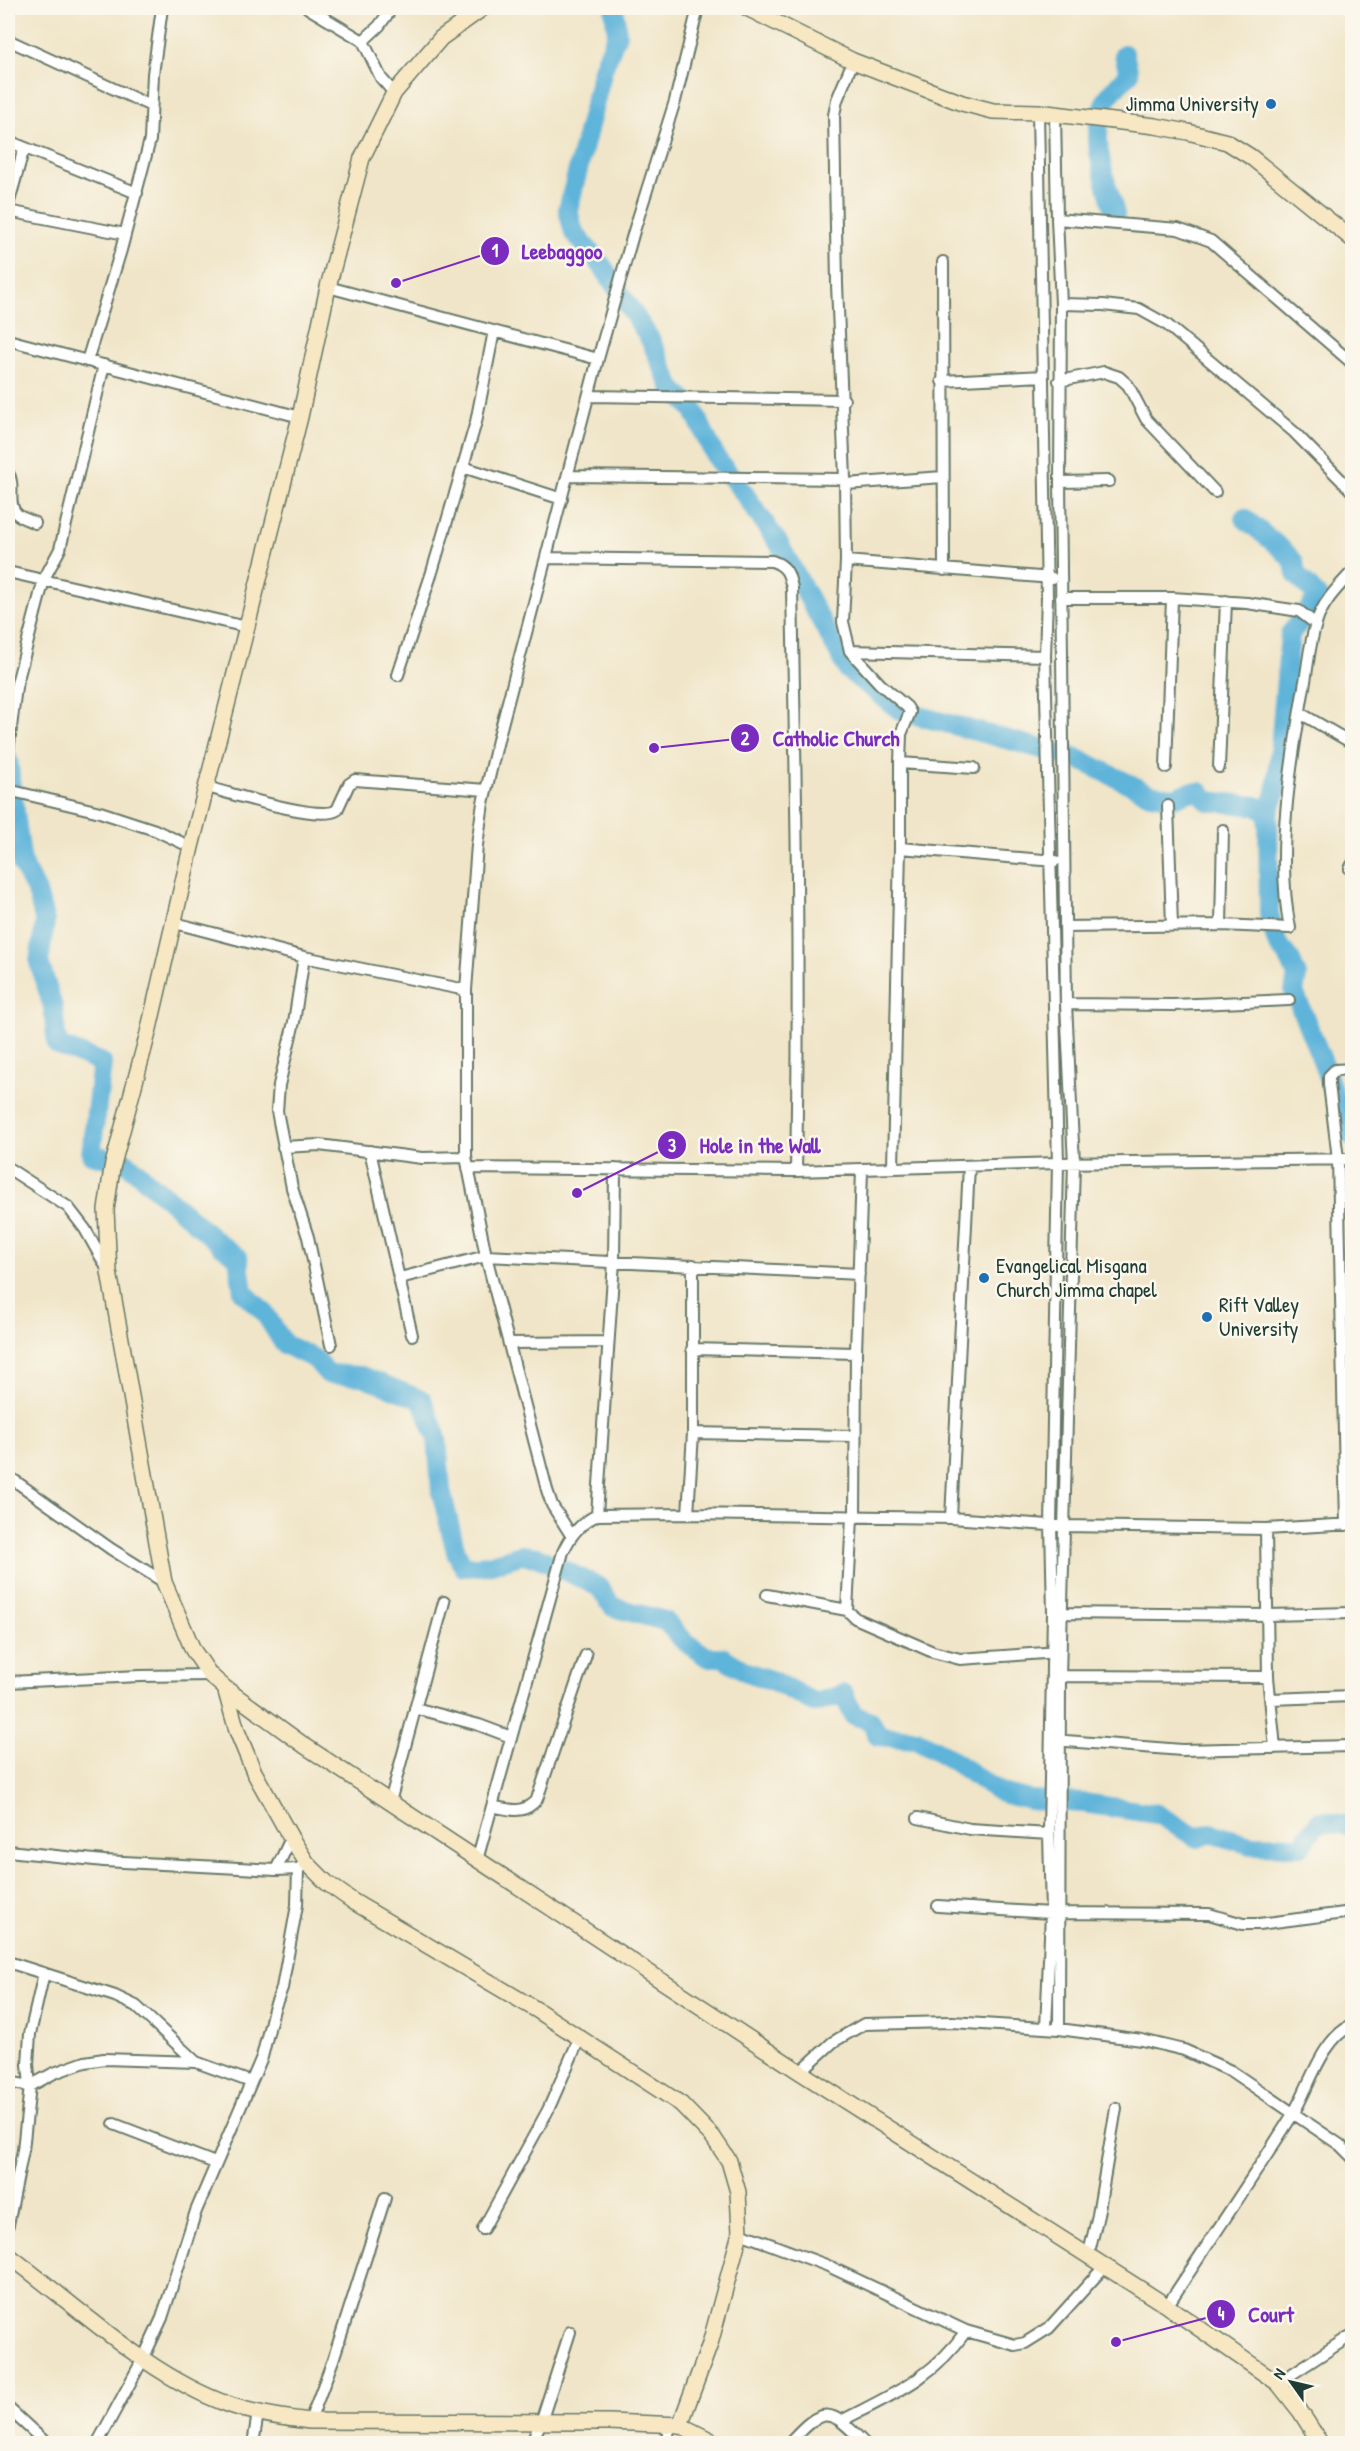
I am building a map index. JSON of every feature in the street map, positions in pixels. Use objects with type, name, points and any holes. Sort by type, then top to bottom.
[{"type":"street","points":[[87,361],[150,140],[151,106],[162,8]]},
{"type":"street","points":[[308,8],[363,41],[381,78],[394,93]]},
{"type":"street","points":[[363,41],[379,26],[392,8]]},
{"type":"street","points":[[483,8],[441,38],[394,93],[362,158],[328,287],[300,417],[191,847],[175,923],[112,1168],[106,1210],[109,1272],[164,1582],[193,1650],[210,1675],[225,1688],[305,1746],[800,2072],[1167,2306],[1278,2384],[1300,2411],[1321,2444]]},
{"type":"street","points":[[571,1535],[552,1505],[547,1490],[486,1257],[466,1156],[466,990],[477,845],[486,790],[598,359],[634,231],[675,101],[698,8]]},
{"type":"street","points":[[747,8],[853,61],[962,103],[993,111],[1038,112],[1142,125],[1188,132],[1227,142],[1251,157],[1353,239]]},
{"type":"street","points":[[8,40],[151,106]]},
{"type":"street","points":[[853,61],[837,100],[834,115],[837,284],[846,481],[843,622],[850,651],[910,712],[901,734],[893,1167]]},
{"type":"street","points":[[1038,112],[1046,579],[1045,656],[1059,1163],[1051,1525],[1058,1612]]},
{"type":"street","points":[[1058,114],[1057,219],[1061,304],[1059,381],[1066,1004],[1074,1163],[1056,1676],[1056,1913],[1059,2029]]},
{"type":"street","points":[[8,141],[136,193]]},
{"type":"street","points":[[8,205],[24,148]]},
{"type":"street","points":[[8,211],[125,234]]},
{"type":"street","points":[[1057,219],[1178,229],[1211,241],[1353,363]]},
{"type":"street","points":[[943,262],[944,570]]},
{"type":"street","points":[[328,287],[598,359]]},
{"type":"street","points":[[1061,304],[1139,309],[1166,324],[1294,432],[1353,491]]},
{"type":"street","points":[[398,675],[476,422],[495,331]]},
{"type":"street","points":[[8,340],[300,417]]},
{"type":"street","points":[[8,752],[12,686],[44,579],[60,549],[104,365]]},
{"type":"street","points":[[1059,381],[1104,372],[1119,376],[1128,385],[1146,420],[1215,492]]},
{"type":"street","points":[[942,381],[1043,376]]},
{"type":"street","points":[[590,396],[844,400]]},
{"type":"street","points":[[463,467],[562,498]]},
{"type":"street","points":[[8,473],[11,483],[11,505],[16,514],[34,523]]},
{"type":"street","points":[[568,476],[846,481],[943,477]]},
{"type":"street","points":[[1060,482],[1109,481]]},
{"type":"street","points":[[547,558],[772,561],[781,564],[788,571],[792,588],[798,894],[799,1035],[796,1171]]},
{"type":"street","points":[[846,561],[1046,579],[1061,578]]},
{"type":"street","points":[[8,572],[247,627]]},
{"type":"street","points":[[1065,927],[1290,928],[1284,901],[1284,837],[1300,713],[1316,624],[1328,598],[1353,572]]},
{"type":"street","points":[[1061,598],[1172,598],[1226,602],[1299,611],[1316,624]]},
{"type":"street","points":[[1166,767],[1172,598]]},
{"type":"street","points":[[1219,767],[1226,602]]},
{"type":"street","points":[[850,651],[1045,656]]},
{"type":"street","points":[[1300,713],[1353,743]]},
{"type":"street","points":[[900,763],[974,768]]},
{"type":"street","points":[[207,787],[277,806],[326,814],[337,810],[349,784],[355,780],[486,790]]},
{"type":"street","points":[[8,790],[100,812],[155,830],[191,847]]},
{"type":"street","points":[[1168,806],[1172,926]]},
{"type":"street","points":[[1221,926],[1223,830]]},
{"type":"street","points":[[900,848],[1064,861]]},
{"type":"street","points":[[175,923],[304,957],[466,990]]},
{"type":"street","points":[[304,957],[294,1022],[279,1085],[277,1111],[292,1188],[308,1237],[331,1345]]},
{"type":"street","points":[[1066,1004],[1173,1005],[1288,1000]]},
{"type":"street","points":[[477,1860],[563,1552],[571,1535],[584,1522],[597,1515],[951,1518],[1063,1526],[1266,1529],[1349,1525],[1347,1353],[1338,1159],[1329,1080],[1335,1070],[1353,1070]]},
{"type":"street","points":[[283,1147],[319,1144],[422,1158],[466,1156]]},
{"type":"street","points":[[370,1151],[412,1335]]},
{"type":"street","points":[[468,1168],[796,1171],[1059,1163],[1353,1159]]},
{"type":"street","points":[[951,1518],[969,1166]]},
{"type":"street","points":[[8,1167],[68,1207],[85,1229],[109,1272]]},
{"type":"street","points":[[597,1515],[614,1261],[615,1169]]},
{"type":"street","points":[[847,1610],[854,1518],[862,1170]]},
{"type":"street","points":[[400,1278],[486,1257],[614,1261],[859,1274]]},
{"type":"street","points":[[688,1514],[693,1433],[693,1265]]},
{"type":"street","points":[[510,1343],[607,1342]]},
{"type":"street","points":[[692,1349],[856,1353]]},
{"type":"street","points":[[693,1433],[855,1436]]},
{"type":"street","points":[[8,1476],[111,1549],[164,1582]]},
{"type":"street","points":[[1266,1529],[1268,1677],[1275,1748]]},
{"type":"street","points":[[767,1595],[847,1610],[855,1618],[933,1652],[960,1659],[1057,1652]]},
{"type":"street","points":[[390,1802],[444,1602]]},
{"type":"street","points":[[1058,1612],[1268,1615],[1353,1613]]},
{"type":"street","points":[[492,1806],[522,1811],[530,1808],[537,1799],[586,1655]]},
{"type":"street","points":[[8,1683],[210,1675]]},
{"type":"street","points":[[1056,1676],[1268,1677]]},
{"type":"street","points":[[97,2444],[143,2359],[162,2318],[196,2211],[262,2057],[274,2009],[282,1988],[297,1905],[302,1866],[291,1838],[254,1772],[237,1731],[225,1688]]},
{"type":"street","points":[[1271,1699],[1353,1696]]},
{"type":"street","points":[[415,1708],[479,1725],[511,1737]]},
{"type":"street","points":[[1055,1740],[1182,1750],[1353,1746]]},
{"type":"street","points":[[1046,2028],[1056,1913],[1049,1834],[1055,1740]]},
{"type":"street","points":[[918,1818],[970,1829],[1049,1834]]},
{"type":"street","points":[[276,1870],[291,1838]]},
{"type":"street","points":[[8,1851],[104,1861],[276,1870],[302,1866],[354,1902],[430,1944],[681,2103],[713,2137],[729,2161],[738,2192],[740,2233],[710,2343],[665,2444]]},
{"type":"street","points":[[938,1906],[1056,1913],[1209,1914],[1243,1924],[1353,1912]]},
{"type":"street","points":[[8,1962],[115,1996],[136,2006],[196,2062]]},
{"type":"street","points":[[8,2225],[23,2150],[30,2086],[28,2064],[30,2034],[44,1973]]},
{"type":"street","points":[[800,2072],[833,2042],[864,2024],[952,2022],[1059,2029],[1142,2040],[1184,2050],[1231,2071],[1341,2145],[1353,2157]]},
{"type":"street","points":[[1167,2306],[1294,2112],[1330,2046],[1340,2031],[1353,2025]]},
{"type":"street","points":[[483,2229],[548,2110],[580,2037]]},
{"type":"street","points":[[8,2082],[30,2086],[54,2073],[85,2062],[104,2059],[196,2062],[251,2082]]},
{"type":"street","points":[[1088,2257],[1116,2108]]},
{"type":"street","points":[[114,2124],[215,2163]]},
{"type":"street","points":[[310,2421],[333,2360],[385,2198]]},
{"type":"street","points":[[740,2233],[826,2265],[966,2331],[1015,2345],[1025,2343],[1049,2328],[1104,2267]]},
{"type":"street","points":[[8,2255],[143,2359],[199,2392],[230,2405],[258,2413],[310,2421],[675,2425],[718,2444]]},
{"type":"street","points":[[843,2420],[921,2378],[952,2350],[966,2331]]},
{"type":"street","points":[[531,2444],[541,2422],[570,2332]]},
{"type":"street","points":[[1278,2384],[1353,2335]]},
{"type":"street","points":[[8,2408],[47,2444]]},
{"type":"street","points":[[253,2444],[258,2413]]},
{"type":"street","points":[[788,2444],[806,2424],[817,2416],[843,2420],[865,2444]]},
{"type":"waterway","points":[[614,8],[617,34],[603,69],[568,210],[574,233],[603,267],[650,339],[672,388],[693,409],[716,458],[779,544],[848,670],[901,711],[1076,758],[1150,794],[1174,798],[1190,792],[1200,792],[1208,801],[1256,806],[1268,813],[1269,914],[1277,943],[1291,961],[1297,976],[1294,992],[1322,1060],[1339,1110],[1352,1137]]},
{"type":"waterway","points":[[1115,214],[1100,156],[1098,127],[1107,99],[1129,74],[1124,54]]},
{"type":"waterway","points":[[1244,518],[1283,550],[1294,562],[1296,574],[1318,597],[1290,634],[1276,793],[1268,813]]},
{"type":"waterway","points":[[8,760],[22,864],[37,892],[45,922],[39,962],[53,1007],[57,1045],[102,1063],[91,1154],[128,1164],[222,1246],[238,1257],[243,1292],[264,1312],[284,1344],[315,1359],[328,1374],[362,1376],[422,1400],[437,1438],[441,1491],[456,1552],[464,1567],[488,1565],[521,1555],[537,1557],[599,1587],[613,1607],[665,1621],[684,1641],[707,1657],[722,1657],[747,1672],[776,1682],[815,1703],[844,1694],[853,1715],[871,1721],[878,1736],[916,1739],[1001,1793],[1030,1800],[1084,1803],[1157,1814],[1197,1838],[1211,1833],[1251,1845],[1301,1846],[1319,1821],[1352,1826]]},
{"type":"place","name":"Jimma University","points":[[1271,104]]},
{"type":"place","name":"Leebaggoo","points":[[396,283]]},
{"type":"place","name":"Catholic Church","points":[[654,748]]},
{"type":"place","name":"Hole in the Wall","points":[[577,1193]]},
{"type":"place","name":"Evangelical Misgana Church Jimma chapel","points":[[984,1278]]},
{"type":"place","name":"Rift Valley University","points":[[1207,1317]]},
{"type":"place","name":"Court","points":[[1116,2342]]}]
